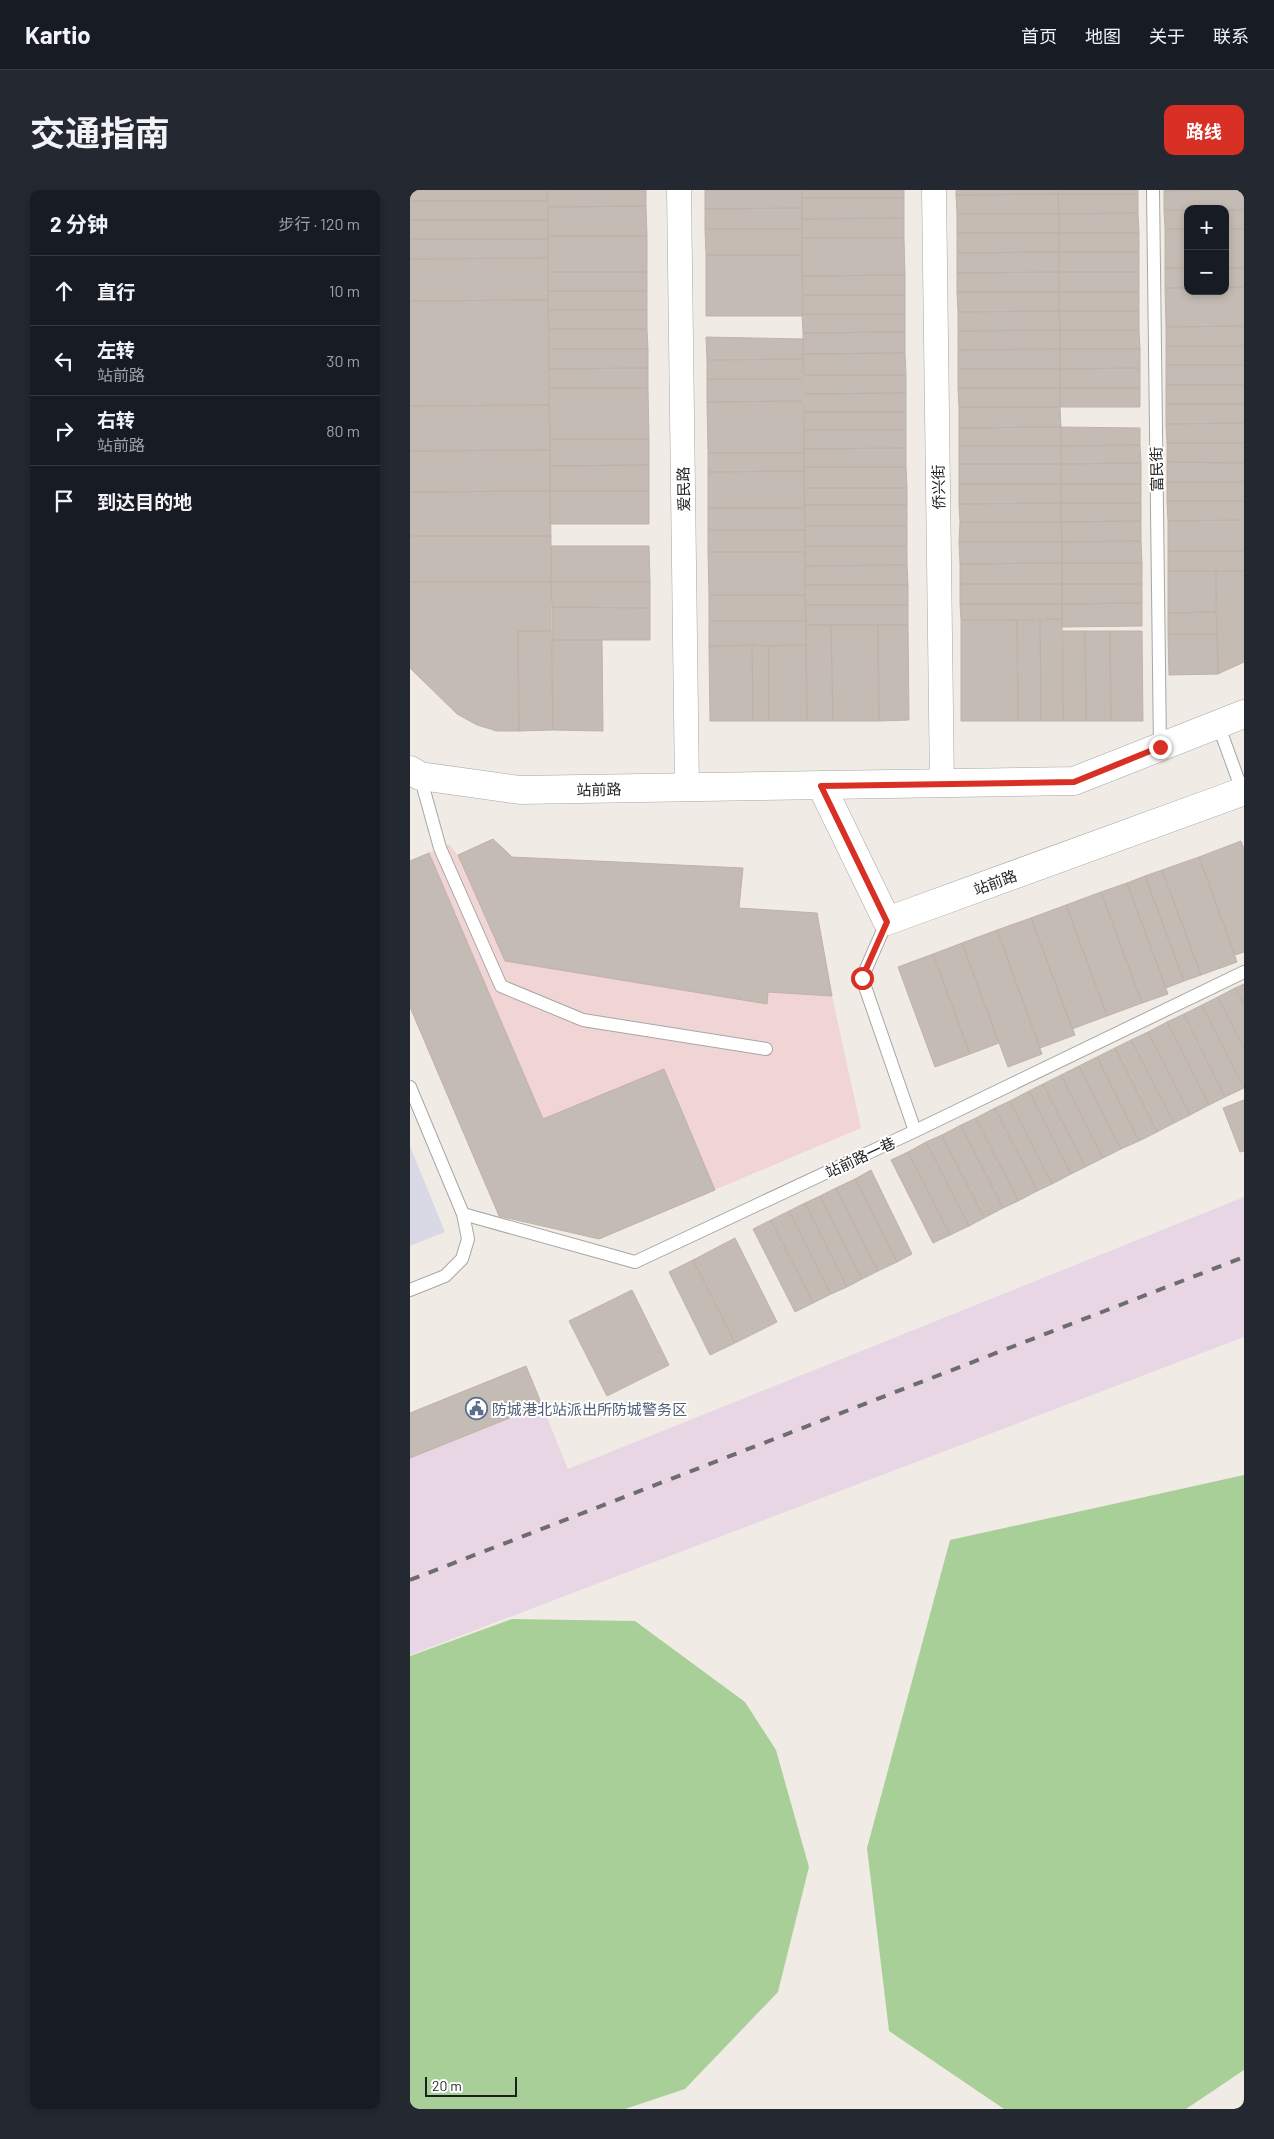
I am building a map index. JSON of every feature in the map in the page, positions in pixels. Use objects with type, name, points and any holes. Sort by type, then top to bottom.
[{"type":"street","name":"爱民路","points":[[679,190],[687,788]]},
{"type":"street","name":"侨兴街","points":[[934,190],[942,784]]},
{"type":"street","name":"站前路","points":[[415,773],[520,790],[1074,782],[1244,714]]},
{"type":"street","points":[[821,786],[887,922]]},
{"type":"street","name":"站前路","points":[[887,922],[1244,793]]},
{"type":"lane","name":"富民街","points":[[1152,190],[1160,747]]},
{"type":"lane","points":[[1218,724],[1244,793]]},
{"type":"lane","points":[[415,773],[440,848],[501,986],[583,1020],[766,1049]]},
{"type":"lane","points":[[887,922],[862,978],[915,1131]]},
{"type":"lane","name":"站前路一巷","points":[[464,1214],[635,1262],[915,1131],[1244,972]]},
{"type":"lane","points":[[410,1087],[464,1214],[468,1238],[462,1259],[445,1276],[410,1290]]},
{"type":"shaded area","points":[[493,839],[512,857],[743,868],[739,908],[817,913],[832,996],[861,1128],[599,1239],[499,1216],[410,1007],[410,861],[449,844],[458,855]]},
{"type":"shaded area","points":[[410,1146],[445,1232],[410,1246]]},
{"type":"shaded area","points":[[1244,1197],[1244,1337],[410,1655],[410,1413],[526,1366],[568,1469]]},
{"type":"green space","points":[[1244,1475],[1244,2070],[1186,2109],[1004,2109],[889,2031],[867,1848],[950,1540]]},
{"type":"green space","points":[[512,1619],[635,1621],[745,1702],[776,1750],[809,1867],[778,1992],[685,2089],[625,2109],[410,2109],[410,1656]]},
{"type":"building","points":[[410,190],[547,190],[547,201],[410,201]]},
{"type":"building","points":[[547,190],[646,190],[646,206],[548,207]]},
{"type":"building","points":[[705,190],[802,190],[802,208],[705,209]]},
{"type":"building","points":[[802,190],[904,190],[904,198],[802,198]]},
{"type":"building","points":[[956,190],[1058,190],[1058,194],[956,195]]},
{"type":"building","points":[[1058,190],[1138,190],[1138,194],[1058,194]]},
{"type":"building","points":[[1164,190],[1244,190],[1164,191]]},
{"type":"building","points":[[1244,190],[1244,210],[1229,210],[1229,205],[1184,205],[1184,210],[1164,210],[1164,191]]},
{"type":"building","points":[[1058,194],[1059,214],[957,214],[956,195]]},
{"type":"building","points":[[1058,194],[1138,194],[1138,213],[1059,214]]},
{"type":"building","points":[[802,198],[904,198],[904,218],[802,219]]},
{"type":"building","points":[[410,201],[547,201],[548,220],[410,220]]},
{"type":"building","points":[[646,206],[647,236],[548,236],[548,207]]},
{"type":"building","points":[[802,208],[802,229],[705,229],[705,209]]},
{"type":"building","points":[[1164,210],[1184,210],[1184,229],[1165,229]]},
{"type":"building","points":[[1229,210],[1244,210],[1244,229],[1229,229]]},
{"type":"building","points":[[1138,213],[1139,233],[1059,233],[1059,214]]},
{"type":"building","points":[[957,214],[1059,214],[1059,233],[957,233]]},
{"type":"building","points":[[904,218],[904,238],[802,238],[802,219]]},
{"type":"building","points":[[410,220],[548,220],[548,239],[410,239]]},
{"type":"building","points":[[705,229],[802,229],[802,255],[706,255]]},
{"type":"building","points":[[1165,229],[1184,229],[1184,268],[1165,268]]},
{"type":"building","points":[[1229,229],[1244,229],[1244,268],[1229,268]]},
{"type":"building","points":[[957,233],[1059,233],[1059,252],[957,253]]},
{"type":"building","points":[[1059,233],[1139,233],[1139,252],[1059,252]]},
{"type":"building","points":[[548,236],[647,236],[647,272],[548,272]]},
{"type":"building","points":[[802,238],[904,238],[905,275],[802,276]]},
{"type":"building","points":[[410,239],[548,239],[548,258],[410,259]]},
{"type":"building","points":[[1059,252],[1059,272],[957,273],[957,253]]},
{"type":"building","points":[[1059,252],[1139,252],[1139,272],[1059,272]]},
{"type":"building","points":[[706,255],[802,255],[803,316],[706,316]]},
{"type":"building","points":[[548,258],[548,300],[410,301],[410,259]]},
{"type":"building","points":[[1165,268],[1184,268],[1184,288],[1165,288]]},
{"type":"building","points":[[1229,268],[1244,268],[1244,287],[1229,287]]},
{"type":"building","points":[[548,272],[647,272],[647,291],[548,291]]},
{"type":"building","points":[[1059,272],[1059,292],[957,292],[957,273]]},
{"type":"building","points":[[1059,272],[1139,272],[1139,292],[1059,292]]},
{"type":"building","points":[[905,275],[905,295],[803,295],[802,276]]},
{"type":"building","points":[[1229,287],[1244,287],[1244,326],[1166,327],[1165,288],[1184,288],[1184,295],[1229,295]]},
{"type":"building","points":[[548,291],[647,291],[647,310],[548,310]]},
{"type":"building","points":[[957,292],[1059,292],[1059,311],[958,312]]},
{"type":"building","points":[[1059,292],[1139,292],[1139,311],[1059,311]]},
{"type":"building","points":[[803,295],[905,295],[905,314],[802,314]]},
{"type":"building","points":[[548,300],[549,405],[410,406],[410,301]]},
{"type":"building","points":[[548,310],[647,310],[647,329],[549,329]]},
{"type":"building","points":[[1059,311],[1060,330],[958,331],[958,312]]},
{"type":"building","points":[[1059,311],[1139,311],[1139,330],[1060,330]]},
{"type":"building","points":[[802,314],[905,314],[905,332],[803,333]]},
{"type":"building","points":[[1244,326],[1244,346],[1166,346],[1166,327]]},
{"type":"building","points":[[549,329],[647,329],[648,349],[549,349]]},
{"type":"building","points":[[1060,330],[1060,349],[958,350],[958,331]]},
{"type":"building","points":[[1060,330],[1139,330],[1140,349],[1060,349]]},
{"type":"building","points":[[905,332],[905,353],[803,354],[803,333]]},
{"type":"building","points":[[706,337],[803,339],[803,359],[707,360]]},
{"type":"building","points":[[1166,346],[1244,346],[1244,365],[1166,365]]},
{"type":"building","points":[[549,349],[648,349],[648,368],[549,369]]},
{"type":"building","points":[[1060,349],[1060,369],[958,369],[958,350]]},
{"type":"building","points":[[1060,349],[1140,349],[1140,368],[1060,369]]},
{"type":"building","points":[[905,353],[906,375],[804,375],[803,354]]},
{"type":"building","points":[[803,359],[803,379],[707,379],[707,360]]},
{"type":"building","points":[[1166,365],[1244,365],[1244,385],[1166,385]]},
{"type":"building","points":[[648,368],[648,388],[549,388],[549,369]]},
{"type":"building","points":[[1140,368],[1140,388],[1060,388],[1060,369]]},
{"type":"building","points":[[958,369],[1060,369],[1060,388],[958,388]]},
{"type":"building","points":[[804,375],[906,375],[906,393],[804,394]]},
{"type":"building","points":[[707,379],[803,379],[803,401],[707,402]]},
{"type":"building","points":[[1166,385],[1244,385],[1244,404],[1166,404]]},
{"type":"building","points":[[549,388],[648,388],[649,439],[550,439]]},
{"type":"building","points":[[958,388],[1060,388],[1060,407],[959,407]]},
{"type":"building","points":[[1060,388],[1140,388],[1140,407],[1060,407]]},
{"type":"building","points":[[906,393],[906,412],[804,412],[804,394]]},
{"type":"building","points":[[803,401],[804,453],[708,453],[707,402]]},
{"type":"building","points":[[1166,404],[1244,404],[1244,423],[1166,424]]},
{"type":"building","points":[[549,405],[550,450],[410,451],[410,406]]},
{"type":"building","points":[[959,407],[1060,407],[1061,427],[959,428]]},
{"type":"building","points":[[804,412],[906,412],[906,430],[804,430]]},
{"type":"building","points":[[1244,423],[1244,443],[1167,443],[1166,424]]},
{"type":"building","points":[[1061,427],[1061,446],[959,446],[959,428]]},
{"type":"building","points":[[1061,427],[1140,428],[1140,445],[1061,446]]},
{"type":"building","points":[[804,430],[906,430],[906,448],[804,449]]},
{"type":"building","points":[[550,439],[649,439],[649,465],[550,466]]},
{"type":"building","points":[[1167,443],[1244,443],[1244,463],[1167,462]]},
{"type":"building","points":[[1140,445],[1141,463],[1061,464],[1061,446]]},
{"type":"building","points":[[959,446],[1061,446],[1061,464],[959,464]]},
{"type":"building","points":[[906,448],[906,467],[804,467],[804,449]]},
{"type":"building","points":[[550,450],[550,491],[410,492],[410,451]]},
{"type":"building","points":[[708,453],[804,453],[804,471],[708,472]]},
{"type":"building","points":[[1167,462],[1244,463],[1244,482],[1167,482]]},
{"type":"building","points":[[1141,463],[1141,484],[1061,484],[1061,464]]},
{"type":"building","points":[[959,464],[1061,464],[1061,484],[959,484]]},
{"type":"building","points":[[649,465],[649,491],[550,491],[550,466]]},
{"type":"building","points":[[804,467],[906,467],[907,488],[804,488]]},
{"type":"building","points":[[804,471],[805,508],[708,508],[708,472]]},
{"type":"building","points":[[1167,482],[1244,482],[1244,501],[1167,501]]},
{"type":"building","points":[[959,484],[1061,484],[1061,503],[959,504]]},
{"type":"building","points":[[1061,484],[1141,484],[1141,503],[1061,503]]},
{"type":"building","points":[[804,488],[907,488],[907,505],[804,505]]},
{"type":"building","points":[[550,491],[649,491],[649,524],[550,524]]},
{"type":"building","points":[[550,491],[551,536],[410,536],[410,492]]},
{"type":"building","points":[[1167,501],[1244,501],[1244,520],[1168,521]]},
{"type":"building","points":[[1061,503],[1061,522],[960,522],[959,504]]},
{"type":"building","points":[[1061,503],[1141,503],[1141,521],[1061,522]]},
{"type":"building","points":[[804,505],[907,505],[907,526],[805,526]]},
{"type":"building","points":[[708,508],[805,508],[805,530],[708,530]]},
{"type":"building","points":[[1244,520],[1244,551],[1168,551],[1168,521]]},
{"type":"building","points":[[1141,521],[1141,541],[1062,542],[1061,522]]},
{"type":"building","points":[[960,522],[1061,522],[1062,542],[959,542]]},
{"type":"building","points":[[805,526],[907,526],[907,546],[805,546]]},
{"type":"building","points":[[708,530],[805,530],[805,552],[708,552]]},
{"type":"building","points":[[410,536],[551,536],[551,582],[410,582]]},
{"type":"building","points":[[1141,541],[1142,563],[1062,563],[1062,542]]},
{"type":"building","points":[[959,542],[1062,542],[1062,563],[960,564]]},
{"type":"building","points":[[551,546],[649,546],[650,582],[551,582]]},
{"type":"building","points":[[805,546],[907,546],[907,565],[805,566]]},
{"type":"building","points":[[1168,551],[1244,551],[1244,571],[1168,571]]},
{"type":"building","points":[[708,552],[805,552],[805,595],[709,595]]},
{"type":"building","points":[[1062,563],[1062,584],[960,584],[960,564]]},
{"type":"building","points":[[1062,563],[1142,563],[1142,584],[1062,584]]},
{"type":"building","points":[[907,565],[908,585],[805,585],[805,566]]},
{"type":"building","points":[[1168,571],[1216,571],[1216,612],[1168,613]]},
{"type":"building","points":[[1216,571],[1244,571],[1244,662],[1218,674]]},
{"type":"building","points":[[410,582],[551,582],[551,631],[518,631],[519,731],[497,731],[477,725],[457,714],[410,668]]},
{"type":"building","points":[[551,582],[650,582],[650,608],[552,607]]},
{"type":"building","points":[[960,584],[1062,584],[1062,604],[960,604]]},
{"type":"building","points":[[1062,584],[1142,584],[1142,603],[1062,604]]},
{"type":"building","points":[[805,585],[908,585],[908,605],[805,605]]},
{"type":"building","points":[[709,595],[805,595],[806,621],[709,621]]},
{"type":"building","points":[[1142,603],[1142,626],[1062,627],[1062,604]]},
{"type":"building","points":[[960,604],[1062,604],[1062,619],[961,620]]},
{"type":"building","points":[[805,605],[908,605],[908,625],[806,625]]},
{"type":"building","points":[[552,607],[650,608],[650,640],[552,640]]},
{"type":"building","points":[[1216,612],[1217,634],[1168,634],[1168,613]]},
{"type":"building","points":[[1062,619],[1063,721],[1041,721],[1040,620]]},
{"type":"building","points":[[961,620],[1017,620],[1018,721],[961,721]]},
{"type":"building","points":[[1017,620],[1040,620],[1041,721],[1018,721]]},
{"type":"building","points":[[709,621],[806,621],[806,645],[709,646]]},
{"type":"building","points":[[806,625],[831,625],[833,721],[807,721]]},
{"type":"building","points":[[831,625],[878,625],[879,721],[833,721]]},
{"type":"building","points":[[878,625],[908,625],[909,720],[879,721]]},
{"type":"building","points":[[518,631],[551,631],[553,730],[519,731]]},
{"type":"building","points":[[1063,631],[1085,631],[1086,721],[1063,721]]},
{"type":"building","points":[[1085,631],[1110,631],[1111,721],[1086,721]]},
{"type":"building","points":[[1110,631],[1142,631],[1143,721],[1111,721]]},
{"type":"building","points":[[1168,634],[1217,634],[1218,674],[1169,675]]},
{"type":"building","points":[[552,640],[602,640],[603,731],[553,730]]},
{"type":"building","points":[[752,645],[753,721],[710,721],[709,646]]},
{"type":"building","points":[[752,645],[769,646],[769,721],[753,721]]},
{"type":"building","points":[[806,645],[807,721],[769,721],[769,646]]},
{"type":"building","points":[[493,839],[512,857],[743,868],[739,908],[817,913],[832,996],[768,992],[767,1004],[505,961],[458,855]]},
{"type":"building","points":[[1241,841],[1244,849],[1244,952],[1235,955],[1199,857]]},
{"type":"building","points":[[429,853],[543,1119],[664,1069],[715,1190],[599,1239],[499,1216],[410,1007],[410,861]]},
{"type":"building","points":[[1199,857],[1237,962],[1201,975],[1162,870]]},
{"type":"building","points":[[1162,870],[1201,975],[1184,981],[1145,876]]},
{"type":"building","points":[[1145,876],[1184,981],[1166,988],[1127,883]]},
{"type":"building","points":[[1127,883],[1168,994],[1142,1003],[1101,892]]},
{"type":"building","points":[[1101,892],[1142,1003],[1107,1016],[1066,905]]},
{"type":"building","points":[[1066,905],[1107,1016],[1072,1029],[1031,918]]},
{"type":"building","points":[[1031,918],[1075,1035],[1040,1048],[997,930]]},
{"type":"building","points":[[997,930],[1042,1054],[1008,1067],[962,943]]},
{"type":"building","points":[[962,943],[999,1043],[970,1054],[933,954]]},
{"type":"building","points":[[933,954],[970,1054],[935,1067],[898,967]]},
{"type":"building","points":[[1244,984],[1244,1005],[1235,988]]},
{"type":"building","points":[[1235,988],[1244,1005],[1244,1048],[1218,997]]},
{"type":"building","points":[[1218,997],[1244,1048],[1244,1088],[1202,1005]]},
{"type":"building","points":[[1202,1005],[1244,1088],[1225,1097],[1184,1014]]},
{"type":"building","points":[[1184,1014],[1225,1097],[1209,1105],[1167,1022]]},
{"type":"building","points":[[1167,1022],[1209,1105],[1190,1115],[1148,1032]]},
{"type":"building","points":[[1148,1032],[1190,1115],[1174,1123],[1131,1040]]},
{"type":"building","points":[[1131,1040],[1174,1123],[1157,1132],[1115,1048]]},
{"type":"building","points":[[1115,1048],[1157,1132],[1139,1141],[1097,1057]]},
{"type":"building","points":[[1097,1057],[1139,1141],[1121,1149],[1079,1066]]},
{"type":"building","points":[[1079,1066],[1121,1149],[1103,1158],[1061,1075]]},
{"type":"building","points":[[1061,1075],[1103,1158],[1085,1167],[1043,1084]]},
{"type":"building","points":[[1043,1084],[1085,1167],[1071,1174],[1029,1091]]},
{"type":"building","points":[[1029,1091],[1071,1174],[1052,1184],[1010,1101]]},
{"type":"building","points":[[1244,1100],[1244,1151],[1240,1152],[1223,1108]]},
{"type":"building","points":[[1010,1101],[1052,1184],[1037,1191],[995,1108]]},
{"type":"building","points":[[995,1108],[1037,1191],[1018,1201],[976,1118]]},
{"type":"building","points":[[976,1118],[1018,1201],[1003,1208],[961,1125]]},
{"type":"building","points":[[961,1125],[1003,1208],[984,1218],[942,1135]]},
{"type":"building","points":[[942,1135],[984,1218],[969,1226],[926,1142]]},
{"type":"building","points":[[926,1142],[969,1226],[950,1235],[908,1152]]},
{"type":"building","points":[[908,1152],[950,1235],[933,1243],[891,1160]]},
{"type":"building","points":[[871,1170],[912,1254],[897,1262],[855,1179]]},
{"type":"building","points":[[855,1179],[897,1262],[878,1271],[836,1188]]},
{"type":"building","points":[[836,1188],[878,1271],[862,1279],[820,1196]]},
{"type":"building","points":[[820,1196],[862,1279],[847,1287],[805,1203]]},
{"type":"building","points":[[805,1203],[847,1287],[831,1294],[789,1211]]},
{"type":"building","points":[[789,1211],[831,1294],[813,1303],[771,1220]]},
{"type":"building","points":[[771,1220],[813,1303],[795,1312],[753,1229]]},
{"type":"building","points":[[735,1238],[777,1322],[735,1343],[693,1260]]},
{"type":"building","points":[[693,1260],[735,1343],[710,1355],[669,1272]]},
{"type":"building","points":[[632,1290],[669,1365],[607,1396],[569,1321]]},
{"type":"building","name":"防城港北站派出所防城警务区","points":[[526,1366],[542,1405],[410,1458],[410,1413]]},
{"type":"railway","points":[[410,1580],[1244,1257]]},
{"type":"place","name":"防城港北站派出所防城警务区","points":[[476,1409]]},
{"type":"route","points":[[862,978],[887,922],[821,786],[1074,782],[1160,747]]}]
